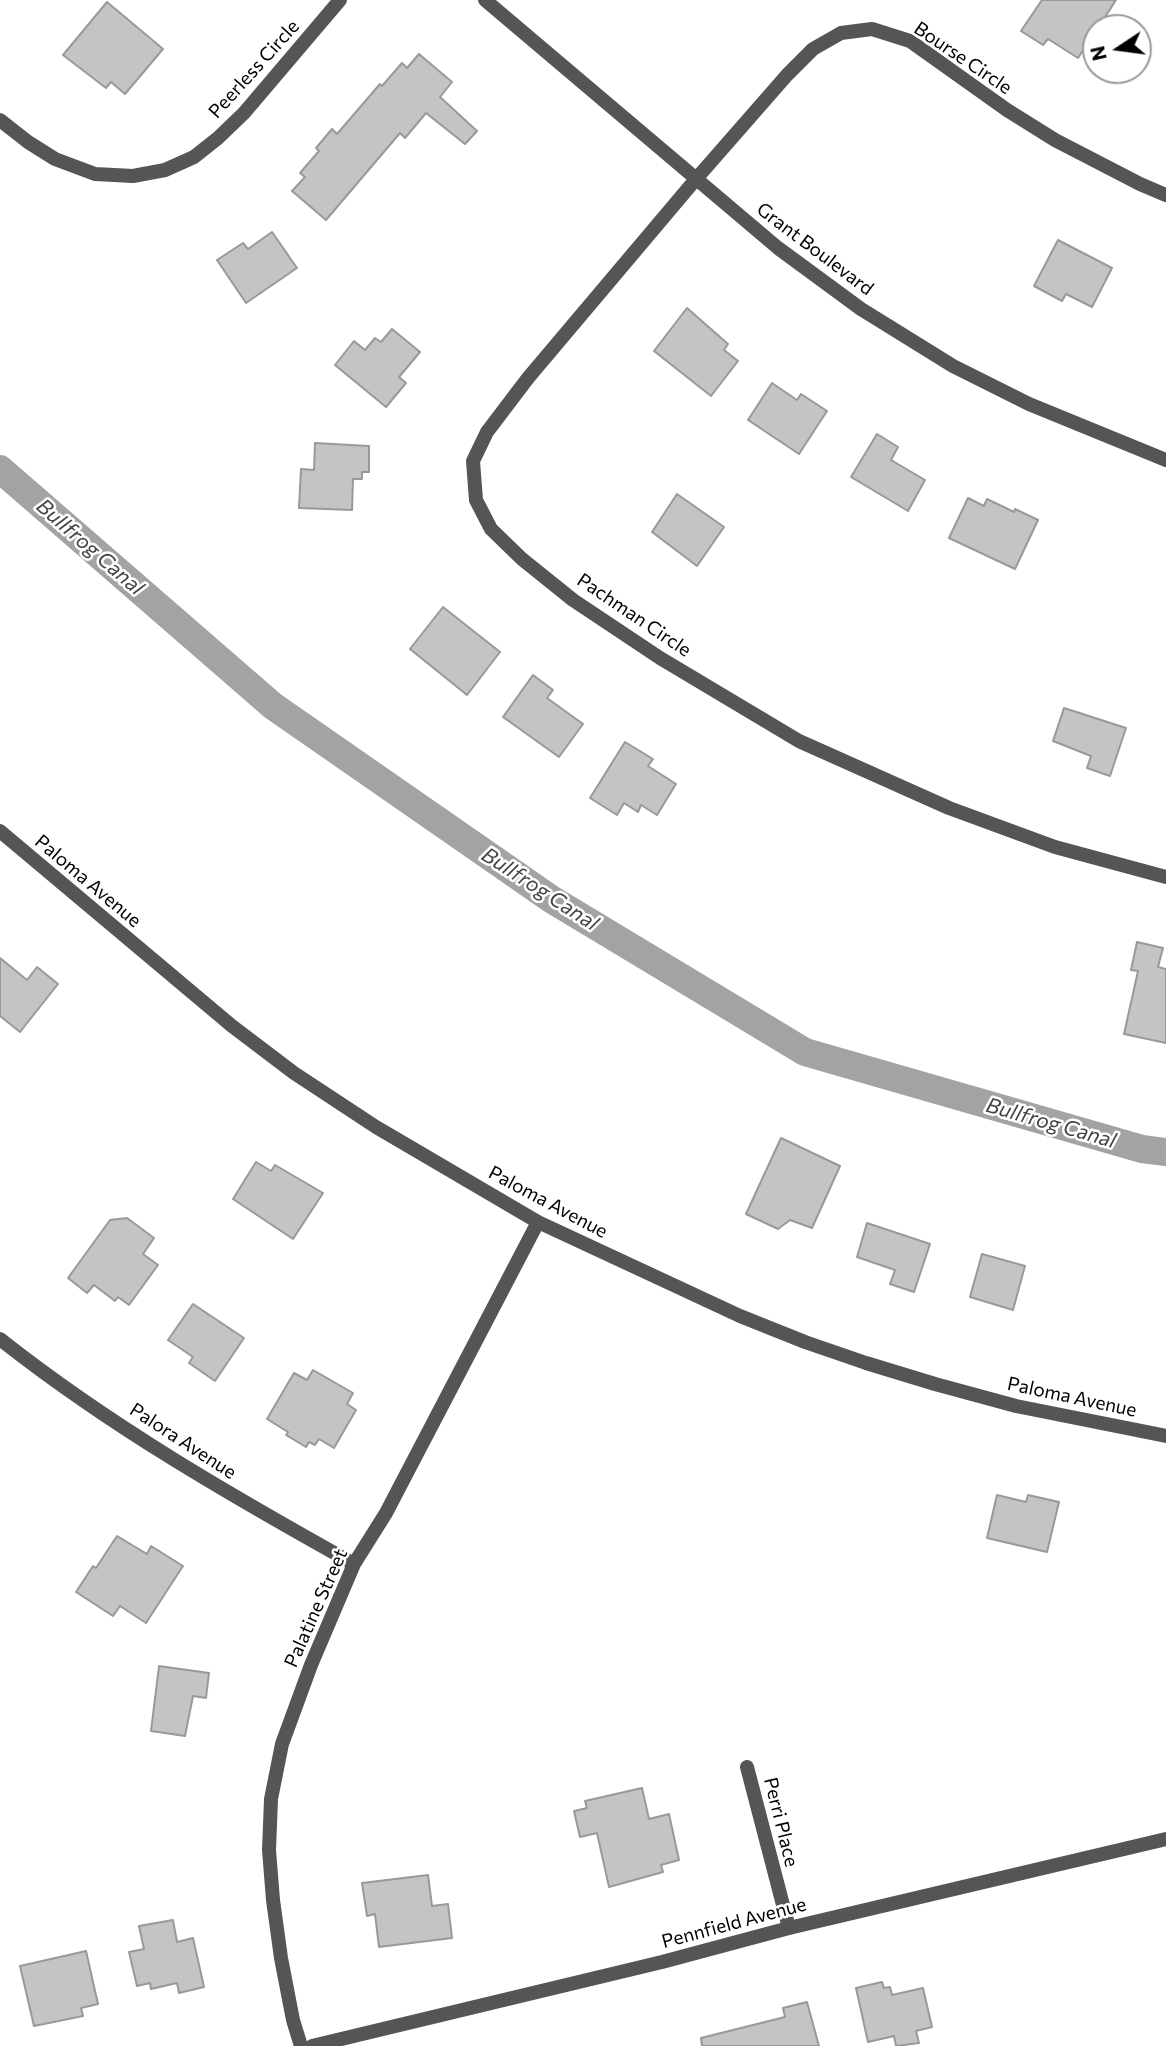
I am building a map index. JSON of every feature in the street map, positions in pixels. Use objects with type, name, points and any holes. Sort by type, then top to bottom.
[{"type":"street","name":"Peerless Circle","points":[[0,120],[55,159],[95,174],[133,176],[165,170],[194,157],[244,113],[340,0]]},
{"type":"street","name":"Grant Boulevard","points":[[485,0],[696,179],[818,279],[860,309],[953,366],[1029,404],[1166,460]]},
{"type":"street","name":"Bourse Circle","points":[[696,179],[813,49],[841,33],[872,29],[910,41],[1007,110],[1055,140],[1166,195]]},
{"type":"street","name":"Pachman Circle","points":[[696,179],[528,378],[487,432],[473,461],[476,500],[491,529],[522,559],[613,628],[799,741],[948,808],[1055,847],[1166,877]]},
{"type":"street","name":"Paloma Avenue","points":[[0,831],[232,1026],[294,1073],[376,1128],[538,1222],[740,1317],[866,1363],[1016,1406],[1166,1436]]},
{"type":"street","name":"Palatine Street","points":[[301,2046],[293,2020],[273,1900],[269,1850],[271,1799],[282,1744],[311,1665],[354,1564],[386,1513],[538,1222]]},
{"type":"street","name":"Palora Avenue","points":[[0,1339],[186,1468],[354,1564]]},
{"type":"street","name":"Perri Place","points":[[747,1767],[789,1928]]},
{"type":"street","name":"Pennfield Avenue","points":[[312,2046],[662,1962],[789,1928],[1166,1839]]},
{"type":"building","points":[[1042,0],[1116,0],[1107,14],[1082,14],[1082,52],[1078,58],[1048,39],[1043,45],[1021,31]]},
{"type":"building","points":[[107,2],[163,49],[125,94],[111,82],[106,88],[63,55]]},
{"type":"building","points":[[419,54],[452,82],[440,97],[477,131],[465,144],[426,113],[405,138],[400,133],[326,220],[292,191],[305,177],[300,173],[319,151],[316,148],[332,129],[337,134],[380,84],[382,86],[402,63],[407,68]]},
{"type":"building","points":[[272,232],[297,268],[246,303],[217,260],[243,243],[248,249]]},
{"type":"building","points":[[1058,240],[1112,268],[1092,307],[1066,294],[1062,301],[1034,286]]},
{"type":"building","points":[[687,308],[728,344],[724,350],[738,361],[711,396],[654,351]]},
{"type":"building","points":[[392,329],[420,352],[399,377],[406,383],[386,407],[335,365],[354,341],[365,350],[375,338],[381,342]]},
{"type":"building","points":[[772,383],[797,400],[801,394],[827,411],[799,454],[748,420]]},
{"type":"building","points":[[877,434],[898,447],[891,460],[925,480],[908,511],[851,477]]},
{"type":"building","points":[[315,443],[369,446],[369,472],[362,472],[362,479],[353,479],[352,510],[299,508],[301,469],[314,470]]},
{"type":"building","points":[[677,494],[724,527],[697,566],[652,532]]},
{"type":"building","points":[[968,498],[984,506],[987,499],[1038,520],[1015,569],[949,538]]},
{"type":"building","points":[[443,607],[500,652],[467,695],[410,649]]},
{"type":"building","points":[[533,675],[553,690],[547,698],[583,724],[559,757],[503,717]]},
{"type":"building","points":[[1064,708],[1126,728],[1110,776],[1087,768],[1091,756],[1053,741]]},
{"type":"building","points":[[625,742],[653,759],[648,766],[676,784],[657,815],[641,805],[638,812],[624,803],[617,815],[590,798]]},
{"type":"building","points":[[1137,942],[1163,948],[1158,967],[1166,969],[1166,1043],[1124,1034],[1138,971],[1131,970]]},
{"type":"building","points":[[0,958],[27,980],[37,967],[58,984],[20,1032],[0,1016]]},
{"type":"building","points":[[781,1138],[840,1166],[812,1228],[790,1220],[778,1229],[746,1214]]},
{"type":"building","points":[[256,1162],[271,1171],[275,1165],[323,1193],[293,1239],[233,1199]]},
{"type":"building","points":[[127,1218],[154,1238],[143,1254],[158,1265],[129,1305],[118,1297],[115,1301],[94,1285],[87,1293],[68,1278],[110,1220]]},
{"type":"building","points":[[867,1223],[930,1244],[914,1292],[890,1284],[895,1270],[857,1257]]},
{"type":"building","points":[[982,1254],[1025,1266],[1013,1310],[970,1297]]},
{"type":"building","points":[[193,1304],[244,1338],[215,1381],[189,1363],[193,1357],[168,1340]]},
{"type":"building","points":[[313,1370],[353,1393],[347,1404],[356,1410],[334,1448],[319,1439],[315,1445],[309,1442],[306,1447],[267,1419],[294,1373],[307,1380]]},
{"type":"building","points":[[997,1495],[1026,1502],[1028,1495],[1059,1502],[1047,1552],[987,1538]]},
{"type":"building","points":[[117,1536],[147,1554],[151,1546],[183,1566],[146,1623],[120,1606],[113,1616],[76,1592]]},
{"type":"building","points":[[159,1666],[209,1673],[206,1698],[193,1696],[185,1736],[151,1731]]},
{"type":"building","points":[[642,1788],[649,1819],[669,1814],[679,1860],[661,1865],[663,1872],[609,1887],[597,1833],[580,1837],[574,1811],[587,1808],[585,1801]]},
{"type":"building","points":[[428,1875],[432,1906],[448,1904],[452,1938],[379,1947],[375,1914],[367,1916],[362,1883]]},
{"type":"building","points":[[173,1920],[177,1942],[193,1938],[204,1987],[179,1993],[177,1983],[151,1989],[150,1983],[137,1986],[129,1952],[144,1949],[139,1926]]},
{"type":"building","points":[[86,1951],[98,2004],[81,2008],[83,2016],[34,2026],[20,1966]]},
{"type":"building","points":[[882,1982],[884,1988],[890,1987],[892,1995],[923,1988],[932,2027],[916,2031],[919,2043],[896,2046],[894,2036],[868,2042],[856,1988]]},
{"type":"building","points":[[807,2002],[819,2046],[702,2046],[701,2038],[785,2017],[783,2008]]},
{"type":"waterway","name":"Bullfrog Canal","points":[[0,469],[273,706],[551,899],[805,1052],[1142,1149],[1166,1152]]}]
